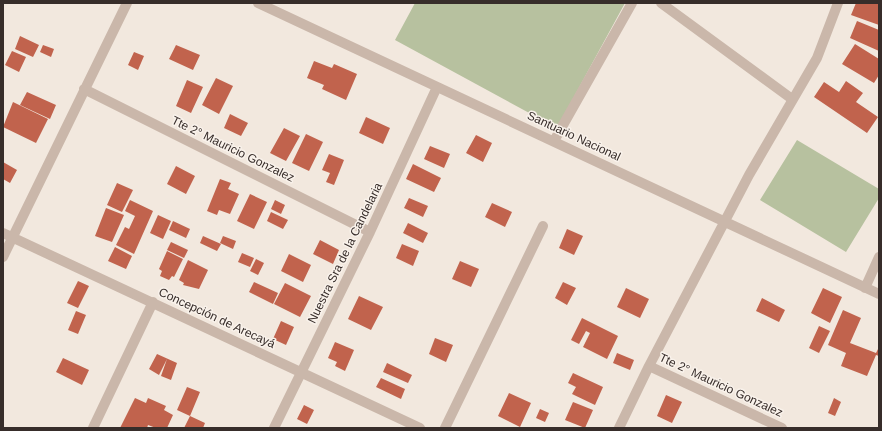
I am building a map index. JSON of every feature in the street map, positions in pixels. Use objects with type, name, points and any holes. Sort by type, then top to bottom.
[{"type":"street","points":[[3,257],[127,3]]},
{"type":"street","name":"Santuario Nacional","points":[[258,3],[879,294]]},
{"type":"street","points":[[554,141],[632,3]]},
{"type":"street","points":[[661,3],[792,99]]},
{"type":"street","points":[[619,428],[649,366],[725,221],[792,99],[817,58],[838,3]]},
{"type":"street","name":"Nuestra Sra de la Candelaria","points":[[274,428],[370,232],[437,87]]},
{"type":"street","name":"Tte 2° Mauricio Gonzalez","points":[[84,89],[370,232]]},
{"type":"street","points":[[445,428],[543,226]]},
{"type":"street","name":"Concepción de Arecayá","points":[[3,233],[420,428]]},
{"type":"street","points":[[865,288],[879,257]]},
{"type":"street","points":[[93,428],[153,302]]},
{"type":"street","name":"Tte 2° Mauricio Gonzalez","points":[[649,366],[782,428]]},
{"type":"green space","points":[[415,3],[625,3],[557,128],[395,40]]},
{"type":"green space","points":[[797,140],[879,189],[879,198],[846,252],[760,200]]},
{"type":"building","points":[[856,3],[879,3],[879,25],[851,15]]},
{"type":"building","points":[[857,21],[879,30],[879,51],[850,38]]},
{"type":"building","points":[[20,36],[39,45],[33,57],[15,49]]},
{"type":"building","points":[[855,44],[879,59],[879,75],[874,83],[842,64]]},
{"type":"building","points":[[43,45],[54,49],[51,57],[40,52]]},
{"type":"building","points":[[176,45],[200,55],[193,70],[169,59]]},
{"type":"building","points":[[12,51],[26,57],[19,72],[5,65]]},
{"type":"building","points":[[134,52],[144,56],[138,70],[128,65]]},
{"type":"building","points":[[314,61],[332,68],[334,64],[357,74],[346,100],[322,89],[324,85],[307,78]]},
{"type":"building","points":[[216,78],[233,86],[219,114],[202,105]]},
{"type":"building","points":[[187,80],[203,87],[191,113],[176,106]]},
{"type":"building","points":[[846,81],[863,93],[856,102],[878,117],[867,133],[814,97],[824,82],[839,92]]},
{"type":"building","points":[[27,92],[56,105],[50,119],[20,105]]},
{"type":"building","points":[[13,102],[48,119],[36,143],[3,127]]},
{"type":"building","points":[[230,114],[248,123],[241,136],[224,128]]},
{"type":"building","points":[[366,117],[390,128],[383,144],[359,133]]},
{"type":"building","points":[[284,128],[300,136],[286,161],[270,153]]},
{"type":"building","points":[[306,134],[323,142],[309,171],[292,163]]},
{"type":"building","points":[[476,135],[492,143],[483,162],[466,153]]},
{"type":"building","points":[[430,146],[450,154],[444,168],[424,159]]},
{"type":"building","points":[[329,154],[344,160],[334,185],[326,182],[330,173],[322,170]]},
{"type":"building","points":[[3,162],[17,170],[10,183],[3,179]]},
{"type":"building","points":[[413,164],[441,178],[434,192],[406,179]]},
{"type":"building","points":[[176,166],[195,176],[186,194],[167,184]]},
{"type":"building","points":[[220,179],[231,183],[228,189],[239,194],[230,214],[219,210],[217,215],[207,211]]},
{"type":"building","points":[[117,183],[133,190],[122,212],[107,205]]},
{"type":"building","points":[[250,194],[267,202],[254,229],[237,221]]},
{"type":"building","points":[[409,198],[428,206],[423,217],[404,208]]},
{"type":"building","points":[[130,200],[153,211],[134,254],[116,245],[125,227],[129,229],[135,216],[125,211]]},
{"type":"building","points":[[275,200],[285,205],[281,214],[271,209]]},
{"type":"building","points":[[492,203],[512,212],[505,227],[485,217]]},
{"type":"building","points":[[106,208],[124,215],[112,242],[95,236]]},
{"type":"building","points":[[271,212],[288,220],[283,229],[267,221]]},
{"type":"building","points":[[158,215],[171,221],[163,239],[150,233]]},
{"type":"building","points":[[173,221],[190,229],[186,238],[169,230]]},
{"type":"building","points":[[408,223],[428,233],[423,243],[403,233]]},
{"type":"building","points":[[567,229],[583,236],[574,255],[559,248]]},
{"type":"building","points":[[203,236],[221,244],[217,251],[200,243]]},
{"type":"building","points":[[223,236],[236,241],[233,249],[220,243]]},
{"type":"building","points":[[320,240],[339,250],[333,264],[313,254]]},
{"type":"building","points":[[171,242],[188,250],[184,258],[167,250]]},
{"type":"building","points":[[402,244],[419,251],[413,266],[396,258]]},
{"type":"building","points":[[115,247],[132,256],[126,269],[108,261]]},
{"type":"building","points":[[167,251],[183,259],[174,277],[172,276],[169,280],[160,276],[162,271],[159,269]]},
{"type":"building","points":[[242,253],[254,258],[250,267],[238,262]]},
{"type":"building","points":[[289,254],[311,265],[303,282],[281,271]]},
{"type":"building","points":[[256,259],[264,263],[258,275],[250,271]]},
{"type":"building","points":[[188,260],[208,270],[199,289],[183,285],[184,283],[179,280]]},
{"type":"building","points":[[460,261],[479,269],[471,287],[452,279]]},
{"type":"building","points":[[78,281],[89,286],[78,308],[67,303]]},
{"type":"building","points":[[254,282],[278,293],[273,304],[249,292]]},
{"type":"building","points":[[563,282],[576,288],[567,305],[555,298]]},
{"type":"building","points":[[285,283],[311,296],[300,317],[274,304]]},
{"type":"building","points":[[626,288],[649,299],[640,318],[617,307]]},
{"type":"building","points":[[823,288],[842,297],[830,323],[811,313]]},
{"type":"building","points":[[359,296],[383,307],[371,330],[348,319]]},
{"type":"building","points":[[762,298],[785,310],[779,322],[756,311]]},
{"type":"building","points":[[843,310],[861,318],[850,343],[876,353],[879,347],[879,356],[876,355],[867,376],[841,366],[846,353],[828,345]]},
{"type":"building","points":[[76,311],[86,315],[78,334],[68,330]]},
{"type":"building","points":[[582,318],[618,336],[607,359],[583,347],[590,333],[586,331],[579,344],[571,340]]},
{"type":"building","points":[[281,321],[294,327],[286,345],[273,339]]},
{"type":"building","points":[[819,326],[830,331],[819,353],[809,348]]},
{"type":"building","points":[[435,338],[453,345],[446,362],[429,354]]},
{"type":"building","points":[[335,342],[354,350],[345,371],[335,366],[337,362],[328,358]]},
{"type":"building","points":[[617,353],[634,360],[630,370],[613,363]]},
{"type":"building","points":[[157,354],[177,363],[171,380],[161,376],[167,359],[159,375],[149,369]]},
{"type":"building","points":[[63,358],[89,370],[82,385],[56,372]]},
{"type":"building","points":[[387,363],[412,375],[408,383],[383,372]]},
{"type":"building","points":[[573,373],[603,387],[595,405],[572,394],[576,387],[568,383]]},
{"type":"building","points":[[381,378],[405,389],[401,399],[376,387]]},
{"type":"building","points":[[187,387],[200,392],[190,416],[177,410]]},
{"type":"building","points":[[509,393],[531,403],[520,427],[498,416]]},
{"type":"building","points":[[666,395],[682,402],[672,423],[657,416]]},
{"type":"building","points":[[135,398],[146,403],[148,398],[166,406],[164,410],[173,415],[167,428],[156,428],[148,425],[147,428],[120,428]]},
{"type":"building","points":[[834,398],[841,402],[835,416],[828,413]]},
{"type":"building","points":[[573,402],[593,410],[585,428],[565,420]]},
{"type":"building","points":[[304,405],[314,410],[307,424],[297,419]]},
{"type":"building","points":[[540,409],[549,413],[545,422],[536,418]]},
{"type":"building","points":[[190,416],[205,423],[203,428],[184,428]]}]
